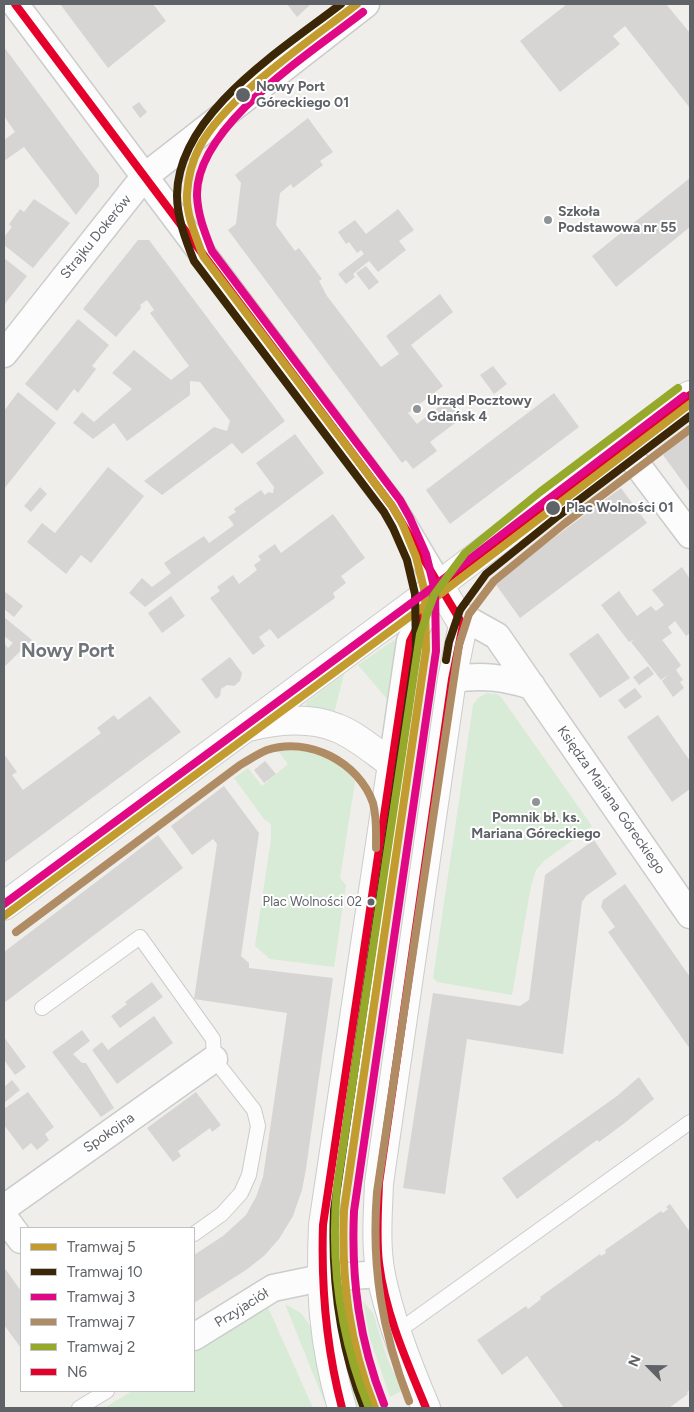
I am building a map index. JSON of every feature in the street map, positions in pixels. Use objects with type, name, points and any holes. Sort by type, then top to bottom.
[{"type":"street","points":[[15,4],[392,506],[463,624],[452,679],[379,1183],[378,1228],[381,1274],[397,1332],[426,1408]]},
{"type":"street","name":"Strajku Dokerów","points":[[4,354],[144,178],[366,4]]},
{"type":"street","points":[[4,906],[439,585],[690,395]]},
{"type":"street","points":[[623,446],[690,535]]},
{"type":"street","points":[[342,1408],[330,1366],[323,1319],[321,1278],[323,1225],[410,641],[439,585]]},
{"type":"street","name":"Księdza Mariana Góreckiego","points":[[456,613],[497,636],[690,915]]},
{"type":"street","points":[[452,679],[481,675],[502,677],[532,686]]},
{"type":"street","points":[[243,729],[262,724],[298,720],[320,722],[339,728],[392,764]]},
{"type":"street","name":"Spokojna","points":[[4,1208],[214,1059]]},
{"type":"street","points":[[4,1216],[20,1239]]},
{"type":"street","name":"Przyjaciół","points":[[195,1336],[273,1288],[321,1278],[381,1274]]},
{"type":"lane","points":[[42,1008],[140,937],[213,1038],[214,1059],[254,1110],[258,1126],[249,1175],[241,1193],[222,1214],[195,1233]]},
{"type":"lane","points":[[397,1332],[690,1122]]},
{"type":"lane","points":[[79,1408],[105,1392]]},
{"type":"green space","points":[[394,640],[396,644],[387,699],[358,665]]},
{"type":"green space","points":[[344,674],[334,714],[305,705],[307,702]]},
{"type":"green space","points":[[487,693],[497,694],[501,697],[592,826],[544,861],[536,870],[531,886],[512,995],[437,982],[433,978],[473,705],[478,698]]},
{"type":"green space","points":[[306,746],[330,754],[345,767],[355,782],[340,878],[346,885],[334,967],[270,959],[255,946],[271,839],[271,824],[264,819],[234,778],[248,768],[262,786],[288,764],[278,751],[282,747]]},
{"type":"green space","points":[[363,1301],[373,1313],[387,1358],[402,1391],[390,1397],[370,1339]]},
{"type":"green space","points":[[285,1304],[301,1313],[311,1327],[327,1404],[324,1401]]},
{"type":"green space","points":[[267,1305],[313,1408],[104,1408],[130,1392],[195,1392],[195,1350]]},
{"type":"green space","points":[[339,1305],[345,1344],[365,1407],[356,1408],[348,1381],[335,1313]]},
{"type":"building","points":[[60,4],[153,4],[166,21],[108,68]]},
{"type":"building","points":[[287,4],[311,4],[297,17]]},
{"type":"building","points":[[567,4],[666,4],[690,33],[690,108],[625,26],[613,36],[620,44],[560,92],[520,41]]},
{"type":"building","points":[[4,47],[99,175],[99,186],[76,215],[24,147],[4,161],[4,140],[15,132],[4,116]]},
{"type":"building","points":[[139,102],[147,112],[140,118],[132,107]]},
{"type":"building","points":[[308,118],[333,152],[320,161],[323,165],[293,188],[291,184],[280,193],[276,225],[295,251],[299,248],[322,279],[319,281],[327,296],[381,367],[399,354],[386,336],[440,294],[453,312],[411,345],[443,386],[408,413],[417,424],[449,399],[463,417],[430,442],[437,451],[413,469],[406,460],[402,463],[228,230],[236,224],[241,183],[235,175]]},
{"type":"building","points":[[690,178],[690,227],[616,287],[592,256]]},
{"type":"building","points":[[34,199],[70,223],[33,268],[4,245],[4,237],[12,227],[9,224],[20,209],[24,212]]},
{"type":"building","points":[[398,209],[414,230],[399,241],[406,250],[378,272],[369,261],[353,274],[355,277],[346,284],[338,274],[364,254],[361,250],[357,253],[349,242],[346,244],[338,232],[355,220],[366,234]]},
{"type":"building","points":[[138,240],[149,240],[285,421],[242,454],[232,443],[162,495],[144,481],[214,427],[227,431],[230,421],[200,382],[190,381],[190,395],[127,441],[114,423],[93,439],[73,423],[82,412],[94,422],[132,389],[112,373],[134,350],[171,380],[189,366],[150,313],[154,310],[147,300],[140,305],[141,308],[116,337],[83,309]]},
{"type":"building","points":[[4,258],[27,276],[4,305]]},
{"type":"building","points":[[366,266],[379,282],[369,290],[356,273]]},
{"type":"building","points":[[78,319],[109,345],[92,366],[96,369],[78,393],[74,389],[57,411],[25,384]]},
{"type":"building","points":[[493,366],[507,384],[494,394],[480,375]]},
{"type":"building","points":[[18,392],[56,423],[4,489],[4,411]]},
{"type":"building","points":[[554,393],[579,427],[450,524],[426,490]]},
{"type":"building","points":[[690,431],[690,492],[663,455]]},
{"type":"building","points":[[295,434],[324,473],[145,607],[129,593],[142,578],[152,587],[171,573],[164,563],[204,536],[209,543],[234,525],[228,517],[236,512],[234,509],[261,490],[265,495],[268,492],[273,493],[274,487],[256,463]]},
{"type":"building","points":[[108,467],[144,496],[91,563],[81,555],[66,574],[27,542],[42,523],[55,533]]},
{"type":"building","points":[[40,487],[47,494],[31,512],[24,506]]},
{"type":"building","points":[[621,488],[647,523],[520,618],[494,582]]},
{"type":"building","points":[[333,514],[365,558],[341,576],[346,583],[333,593],[335,598],[278,639],[270,629],[259,637],[265,646],[253,655],[210,598],[220,591],[217,587],[233,575],[239,584],[257,570],[254,565],[261,560],[258,556],[275,544],[281,553]]},
{"type":"building","points":[[682,567],[690,579],[690,633],[686,636],[675,621],[668,627],[672,633],[662,640],[681,665],[676,670],[683,680],[680,682],[684,688],[673,697],[662,681],[668,675],[661,680],[631,642],[635,639],[629,642],[601,605],[619,591],[637,616],[651,606],[656,611],[664,605],[652,590]]},
{"type":"building","points":[[4,591],[23,606],[14,617],[4,609]]},
{"type":"building","points":[[171,596],[185,616],[162,633],[148,613]]},
{"type":"building","points":[[4,617],[32,640],[4,667],[4,643],[8,648],[13,643],[4,636]]},
{"type":"building","points":[[598,633],[630,678],[600,698],[569,654]]},
{"type":"building","points":[[230,657],[242,673],[240,681],[234,686],[227,685],[221,689],[220,696],[216,699],[201,679]]},
{"type":"building","points":[[648,666],[654,674],[639,685],[633,677]]},
{"type":"building","points":[[635,688],[642,697],[625,709],[618,700]]},
{"type":"building","points":[[150,696],[181,732],[4,863],[4,754],[17,772],[12,775],[23,790],[101,733],[97,728],[114,715],[118,720]]},
{"type":"building","points":[[658,715],[690,761],[690,789],[672,802],[627,737]]},
{"type":"building","points":[[265,761],[276,774],[264,783],[254,770]]},
{"type":"building","points":[[224,786],[259,833],[241,956],[249,963],[249,968],[333,978],[306,1169],[302,1190],[293,1216],[279,1239],[264,1256],[246,1270],[195,1302],[195,1254],[223,1236],[246,1215],[256,1197],[263,1177],[287,1013],[194,999],[217,844],[213,839],[192,855],[171,826]]},
{"type":"building","points":[[158,835],[183,868],[4,1003],[4,952]]},
{"type":"building","points":[[594,840],[617,874],[586,896],[582,902],[563,1054],[467,1039],[445,1194],[403,1188],[433,993],[520,1006],[529,1000],[545,875]]},
{"type":"building","points":[[625,884],[690,977],[690,1049],[608,932],[615,927],[601,907],[603,900]]},
{"type":"building","points":[[152,982],[163,997],[120,1028],[111,1016],[127,1004],[125,1002]]},
{"type":"building","points":[[154,1016],[173,1043],[117,1084],[92,1050],[102,1042],[108,1050]]},
{"type":"building","points":[[82,1030],[90,1041],[73,1054],[82,1063],[86,1063],[114,1108],[101,1117],[52,1052]]},
{"type":"building","points":[[4,1037],[26,1067],[15,1075],[4,1060]]},
{"type":"building","points":[[639,1077],[654,1099],[599,1142],[597,1140],[517,1199],[502,1178],[617,1096]]},
{"type":"building","points":[[12,1080],[20,1090],[4,1103],[4,1087]]},
{"type":"building","points":[[28,1092],[54,1127],[45,1134],[49,1140],[37,1150],[31,1143],[23,1150],[4,1125],[4,1109]]},
{"type":"building","points":[[196,1092],[221,1125],[212,1132],[210,1128],[178,1151],[181,1156],[173,1162],[147,1128]]},
{"type":"building","points":[[670,1204],[690,1232],[690,1390],[687,1392],[688,1394],[669,1408],[564,1408],[527,1356],[502,1375],[477,1340],[526,1306],[528,1309],[541,1299],[540,1297],[600,1254],[601,1256],[606,1253],[605,1250],[661,1211],[663,1213]]},
{"type":"building","points":[[4,1267],[20,1290],[20,1347],[4,1325]]},
{"type":"tram line","name":"10","points":[[341,4],[264,63],[214,110],[195,137],[182,165],[177,204],[180,221],[194,261],[384,512],[407,560],[415,594],[416,649],[334,1210],[333,1236],[338,1311],[348,1360],[364,1408]]},
{"type":"tram line","name":"5","points":[[357,4],[271,70],[229,108],[213,127],[197,152],[188,181],[187,202],[190,218],[203,256],[392,506],[402,523],[416,557],[425,593],[426,650],[344,1210],[344,1261],[349,1310],[359,1359],[375,1408]]},
{"type":"tram line","name":"3","points":[[363,12],[288,69],[235,118],[215,143],[201,170],[197,196],[200,217],[212,251],[400,500],[426,554],[435,591],[436,651],[354,1211],[354,1261],[358,1309],[368,1357],[384,1404]]},
{"type":"tram line","name":"2","points":[[369,1408],[359,1381],[344,1327],[336,1272],[335,1216],[337,1187],[420,634],[434,595],[465,553],[540,492],[678,388]]},
{"type":"tram line","name":"3","points":[[4,904],[425,593],[684,396]]},
{"type":"tram line","name":"5","points":[[4,916],[431,601],[690,404]]},
{"type":"tram line","name":"10","points":[[446,660],[449,642],[460,610],[486,574],[558,516],[690,416]]},
{"type":"tram line","name":"7","points":[[409,1401],[385,1324],[377,1272],[377,1192],[459,645],[469,614],[494,581],[564,524],[690,429]]},
{"type":"tram line","name":"7","points":[[16,932],[240,765],[267,750],[283,747],[315,750],[330,756],[356,775],[366,788],[373,803],[376,820],[376,848]]},
{"type":"transit line","name":"N6","points":[[15,4],[392,506],[463,625],[452,679],[379,1183],[378,1243],[382,1282],[391,1319],[426,1408]]},
{"type":"transit line","name":"N6","points":[[342,1408],[328,1340],[324,1295],[323,1225],[410,641],[439,585],[690,395]]},
{"type":"place","name":"Nowy Port Góreckiego 01","points":[[243,95]]},
{"type":"place","name":"Szkoła Podstawowa nr 55","points":[[548,220]]},
{"type":"place","name":"Urząd Pocztowy Gdańsk 4","points":[[417,409]]},
{"type":"place","name":"Plac Wolności 01","points":[[553,508]]},
{"type":"place","name":"Pomnik bł. ks. Mariana Góreckiego","points":[[536,802]]},
{"type":"place","name":"Plac Wolności 02","points":[[371,902]]},
{"type":"district","name":"Nowy Port","points":[[68,651]]}]
